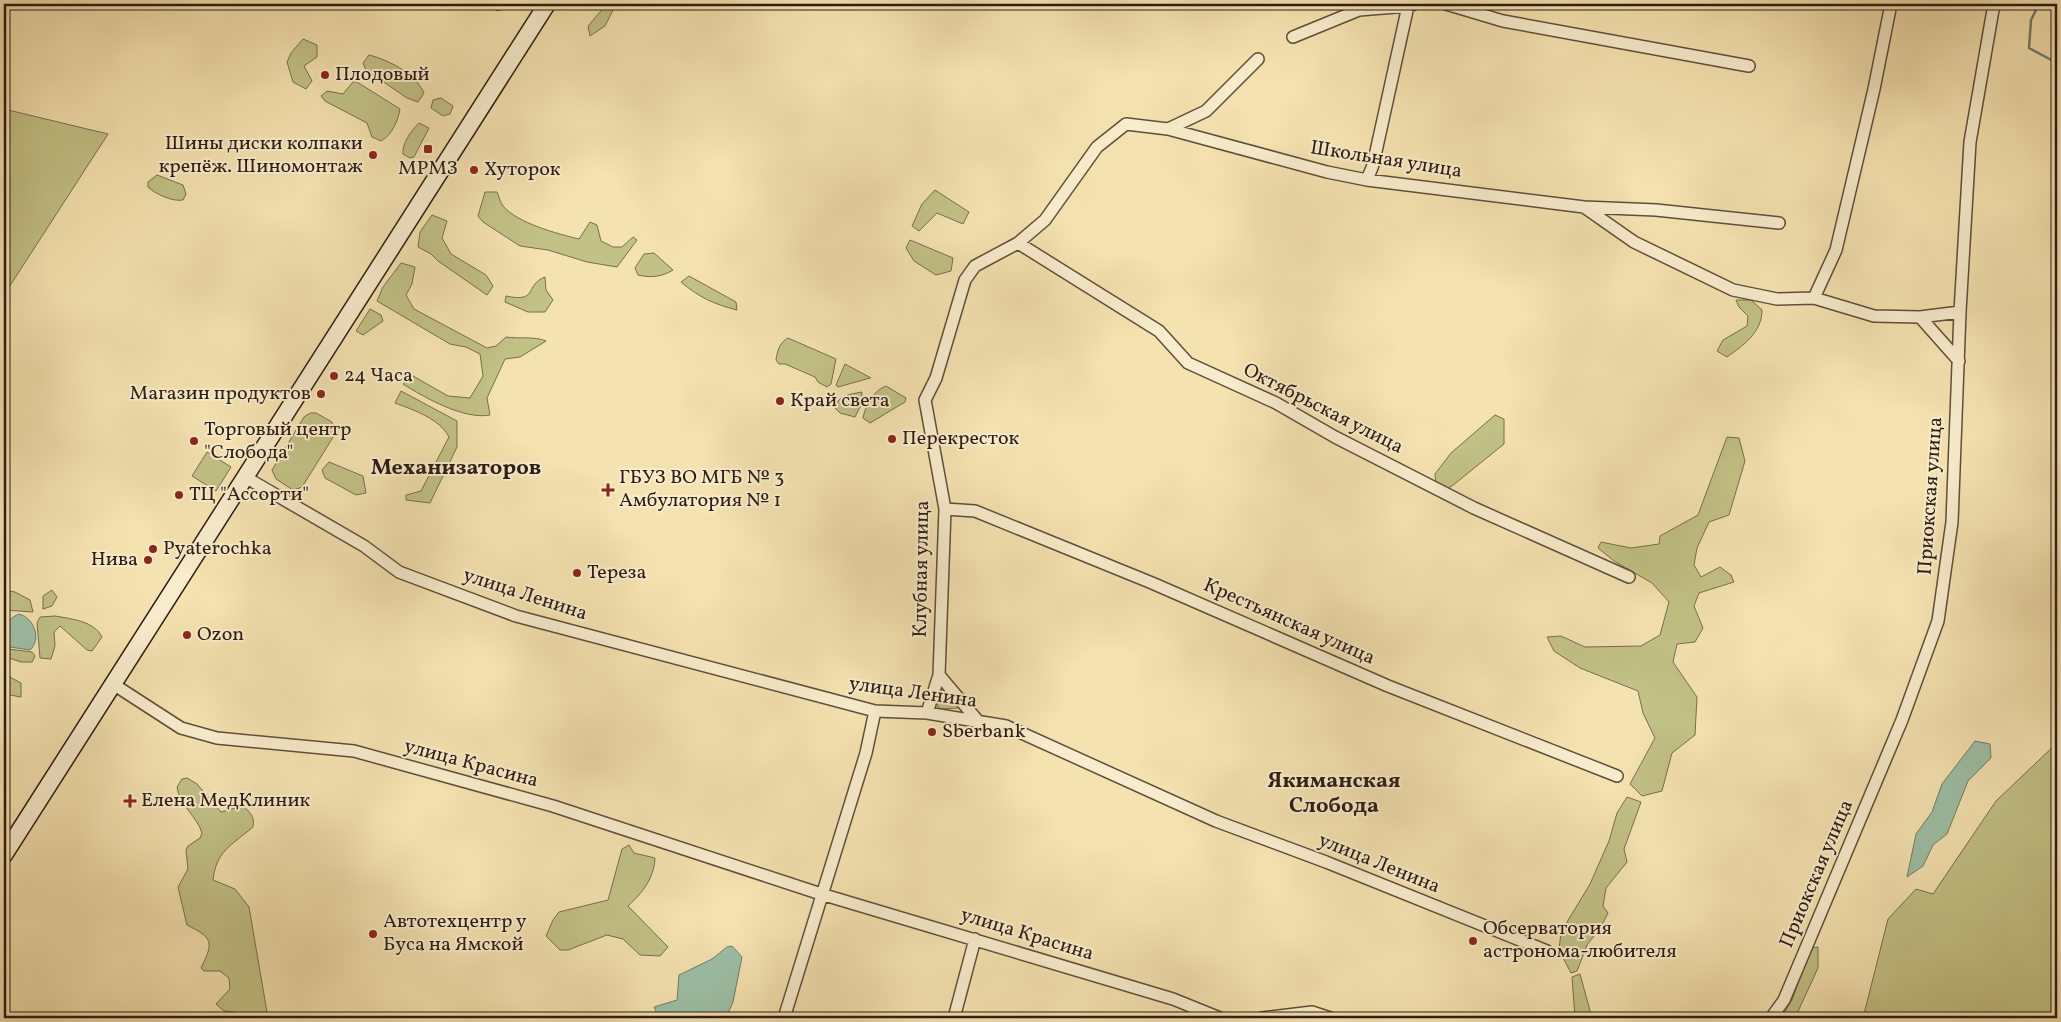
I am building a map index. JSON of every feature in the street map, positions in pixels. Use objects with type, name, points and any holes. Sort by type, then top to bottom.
[{"type":"main road","points":[[4,855],[547,4]]},
{"type":"street","points":[[1446,4],[1503,21],[1749,66]]},
{"type":"street","points":[[1814,298],[1836,250],[1891,4]]},
{"type":"street","name":"Приокская улица","points":[[1771,1018],[1784,1000],[1902,720],[1938,621],[1952,522],[1960,312],[1970,142],[1994,4]]},
{"type":"street","points":[[1293,37],[1360,10],[1411,5],[1373,164],[1367,180]]},
{"type":"street","points":[[1168,129],[1206,111],[1258,59]]},
{"type":"street","name":"Школьная улица","points":[[1126,124],[1168,129],[1327,172],[1367,180],[1584,207],[1656,210],[1779,223]]},
{"type":"street","name":"Клубная улица","points":[[927,713],[939,675],[945,509],[925,400],[936,378],[965,280],[975,266],[1018,243],[1045,220],[1097,147],[1126,124]]},
{"type":"street","name":"Школьная улица","points":[[1584,207],[1634,242],[1733,290],[1777,299],[1814,298],[1874,316],[1920,318],[1960,312]]},
{"type":"street","name":"Октябрьская улица","points":[[1018,243],[1159,331],[1188,363],[1276,403],[1335,437],[1474,508],[1629,577]]},
{"type":"street","points":[[1920,318],[1959,361]]},
{"type":"street","name":"улица Ленина","points":[[245,477],[364,546],[399,572],[516,616],[784,689],[875,711],[927,713],[1006,726],[1216,821],[1326,862],[1547,951]]},
{"type":"street","name":"Крестьянская улица","points":[[945,509],[975,511],[1161,587],[1388,686],[1617,776]]},
{"type":"street","points":[[939,675],[978,721]]},
{"type":"street","name":"улица Красина","points":[[113,684],[181,728],[217,738],[354,751],[553,806],[821,894],[1173,999],[1220,1018]]},
{"type":"street","points":[[784,1018],[866,753],[875,711]]},
{"type":"street","points":[[954,1018],[975,939]]},
{"type":"street","points":[[1262,1018],[1312,1012],[1330,1018]]},
{"type":"shaded area","points":[[491,4],[521,4],[497,11]]},
{"type":"shaded area","points":[[607,4],[616,4],[605,26],[590,36],[588,26]]},
{"type":"shaded area","points":[[303,39],[317,45],[317,57],[304,66],[312,81],[306,89],[293,82],[287,62],[291,53]]},
{"type":"shaded area","points":[[369,55],[393,64],[415,80],[424,93],[418,102],[407,98],[366,70],[363,63]]},
{"type":"shaded area","points":[[353,82],[357,82],[400,109],[394,127],[381,141],[372,137],[367,123],[325,101],[321,96],[327,91],[343,94]]},
{"type":"shaded area","points":[[441,98],[453,106],[450,114],[443,116],[431,108],[433,100]]},
{"type":"shaded area","points":[[4,109],[108,134],[4,295]]},
{"type":"shaded area","points":[[419,123],[429,128],[414,157],[410,158],[403,154],[404,146],[410,133]]},
{"type":"shaded area","points":[[157,175],[183,185],[186,194],[183,200],[164,197],[148,187],[148,182]]},
{"type":"shaded area","points":[[935,190],[969,212],[963,224],[937,213],[919,231],[912,226],[922,204]]},
{"type":"shaded area","points":[[485,192],[497,192],[502,204],[509,212],[528,223],[549,231],[579,239],[590,222],[597,225],[601,241],[613,247],[622,247],[633,237],[637,240],[617,267],[587,262],[548,250],[520,246],[483,222],[478,216]]},
{"type":"shaded area","points":[[432,215],[447,221],[442,238],[451,254],[486,275],[493,286],[487,295],[438,261],[431,254],[418,247],[420,232]]},
{"type":"shaded area","points":[[910,240],[953,258],[951,271],[936,275],[914,261],[906,248]]},
{"type":"shaded area","points":[[654,253],[673,270],[656,276],[638,275],[635,268],[644,254]]},
{"type":"shaded area","points":[[401,263],[415,267],[412,284],[406,295],[414,309],[487,348],[496,346],[506,337],[546,341],[520,357],[505,359],[487,398],[490,415],[480,416],[445,407],[403,384],[413,376],[448,396],[470,398],[483,376],[480,354],[466,347],[450,344],[377,301],[383,287]]},
{"type":"shaded area","points":[[689,276],[736,302],[737,310],[714,303],[681,282]]},
{"type":"shaded area","points":[[545,277],[546,290],[553,300],[545,312],[528,312],[505,302],[506,296],[516,298],[527,295],[539,280]]},
{"type":"shaded area","points":[[1736,300],[1751,300],[1762,310],[1761,318],[1751,337],[1727,357],[1717,351],[1723,340],[1747,326],[1748,316],[1739,307]]},
{"type":"shaded area","points":[[370,309],[381,315],[383,321],[363,335],[356,331]]},
{"type":"shaded area","points":[[788,338],[836,359],[831,384],[827,387],[818,382],[815,377],[785,364],[779,364],[776,360],[778,350],[781,344]]},
{"type":"shaded area","points":[[845,364],[871,378],[838,387],[836,385]]},
{"type":"shaded area","points":[[886,386],[906,398],[905,402],[870,423],[863,418],[866,408],[874,395]]},
{"type":"shaded area","points":[[401,391],[457,421],[457,447],[430,503],[406,500],[406,495],[421,491],[449,437],[433,420],[395,403]]},
{"type":"shaded area","points":[[862,392],[861,405],[855,417],[840,413],[835,408],[842,398]]},
{"type":"shaded area","points":[[310,413],[316,413],[332,422],[335,434],[304,484],[300,488],[293,490],[276,479],[272,470],[304,417]]},
{"type":"shaded area","points":[[1495,415],[1504,419],[1504,444],[1452,486],[1446,489],[1436,485],[1435,474],[1451,453]]},
{"type":"shaded area","points":[[1727,437],[1739,438],[1745,461],[1729,515],[1709,522],[1697,548],[1694,565],[1701,577],[1720,567],[1731,575],[1734,582],[1699,593],[1694,606],[1703,628],[1695,642],[1677,644],[1673,662],[1697,697],[1695,735],[1672,753],[1662,791],[1642,796],[1630,784],[1655,738],[1643,713],[1638,691],[1580,668],[1554,651],[1547,637],[1561,636],[1585,647],[1641,646],[1660,635],[1669,602],[1652,583],[1614,561],[1598,548],[1601,542],[1631,548],[1659,544],[1660,536],[1698,515]]},
{"type":"shaded area","points":[[207,452],[231,467],[216,491],[192,476]]},
{"type":"shaded area","points":[[329,462],[363,476],[366,493],[356,495],[325,478],[322,470]]},
{"type":"shaded area","points":[[4,590],[15,592],[30,600],[33,612],[4,610]]},
{"type":"shaded area","points":[[52,590],[57,597],[52,606],[43,609],[43,596]]},
{"type":"shaded area","points":[[19,614],[29,620],[35,629],[34,645],[30,650],[10,647],[5,638],[4,633],[7,624]]},
{"type":"shaded area","points":[[55,616],[88,624],[94,627],[102,637],[92,651],[87,650],[60,626],[54,632],[55,646],[51,659],[40,658],[37,623],[40,617]]},
{"type":"shaded area","points":[[4,644],[8,649],[32,652],[35,656],[32,662],[21,662],[6,657]]},
{"type":"shaded area","points":[[4,674],[21,683],[21,697],[10,695],[4,690]]},
{"type":"shaded area","points":[[941,685],[958,705],[958,708],[941,709],[937,706]]},
{"type":"shaded area","points":[[1975,741],[1990,744],[1991,758],[1968,781],[1947,834],[1933,845],[1923,866],[1907,877],[1916,834],[1932,812],[1942,784]]},
{"type":"shaded area","points":[[2057,743],[2057,1018],[1863,1018],[1888,919],[1916,889],[1933,894],[1996,801]]},
{"type":"shaded area","points":[[187,778],[197,784],[221,812],[243,806],[253,818],[253,827],[221,855],[213,880],[235,889],[249,907],[268,1018],[239,1018],[234,1012],[224,1011],[216,1004],[230,989],[229,978],[220,971],[204,971],[201,968],[208,952],[209,942],[206,937],[187,925],[178,887],[188,869],[186,850],[188,846],[200,838],[202,833],[178,793],[177,787],[182,779]]},
{"type":"shaded area","points":[[1627,797],[1641,802],[1624,849],[1627,862],[1606,888],[1603,906],[1608,913],[1601,927],[1587,945],[1577,971],[1571,973],[1559,950],[1561,932],[1590,884],[1609,841],[1617,813]]},
{"type":"shaded area","points":[[629,845],[634,853],[655,858],[650,879],[628,906],[668,947],[660,956],[640,955],[623,939],[607,935],[568,950],[560,950],[546,936],[553,920],[559,912],[608,900],[622,849]]},
{"type":"shaded area","points":[[732,946],[742,957],[733,1002],[726,1018],[659,1018],[654,1007],[677,1000],[679,975],[712,959],[727,947]]},
{"type":"shaded area","points":[[1818,947],[1818,968],[1795,1018],[1781,1018],[1792,1000],[1811,948]]},
{"type":"shaded area","points":[[1580,974],[1592,1018],[1575,1018],[1572,977]]},
{"type":"waterway","points":[[2039,4],[2031,20],[2029,48],[2057,63]]},
{"type":"place","name":"Плодовый","points":[[325,75]]},
{"type":"place","name":"МРМЗ","points":[[428,149]]},
{"type":"place","name":"Шины диски колпаки крепёж. Шиномонтаж","points":[[373,155]]},
{"type":"place","name":"Хуторок","points":[[474,170]]},
{"type":"place","name":"24 Часа","points":[[334,376]]},
{"type":"place","name":"Магазин продуктов","points":[[321,394]]},
{"type":"place","name":"Край света","points":[[780,401]]},
{"type":"place","name":"Перекресток","points":[[892,439]]},
{"type":"place","name":"Торговый центр \"Слобода\"","points":[[194,441]]},
{"type":"place","name":"ГБУЗ ВО МГБ № 3 Амбулатория № 1","points":[[608,490]]},
{"type":"place","name":"ТЦ \"Ассорти\"","points":[[179,495]]},
{"type":"place","name":"Pyaterochka","points":[[153,549]]},
{"type":"place","name":"Нива","points":[[148,560]]},
{"type":"place","name":"Тереза","points":[[577,573]]},
{"type":"place","name":"Ozon","points":[[187,635]]},
{"type":"place","name":"Sberbank","points":[[932,732]]},
{"type":"place","name":"Елена МедКлиник","points":[[130,801]]},
{"type":"place","name":"Автотехцентр у Буса на Ямской","points":[[373,934]]},
{"type":"place","name":"Обсерватория астронома-любителя","points":[[1473,941]]},
{"type":"district","name":"Механизаторов","points":[[456,468]]},
{"type":"district","name":"Якиманская Слобода","points":[[1334,794]]}]
